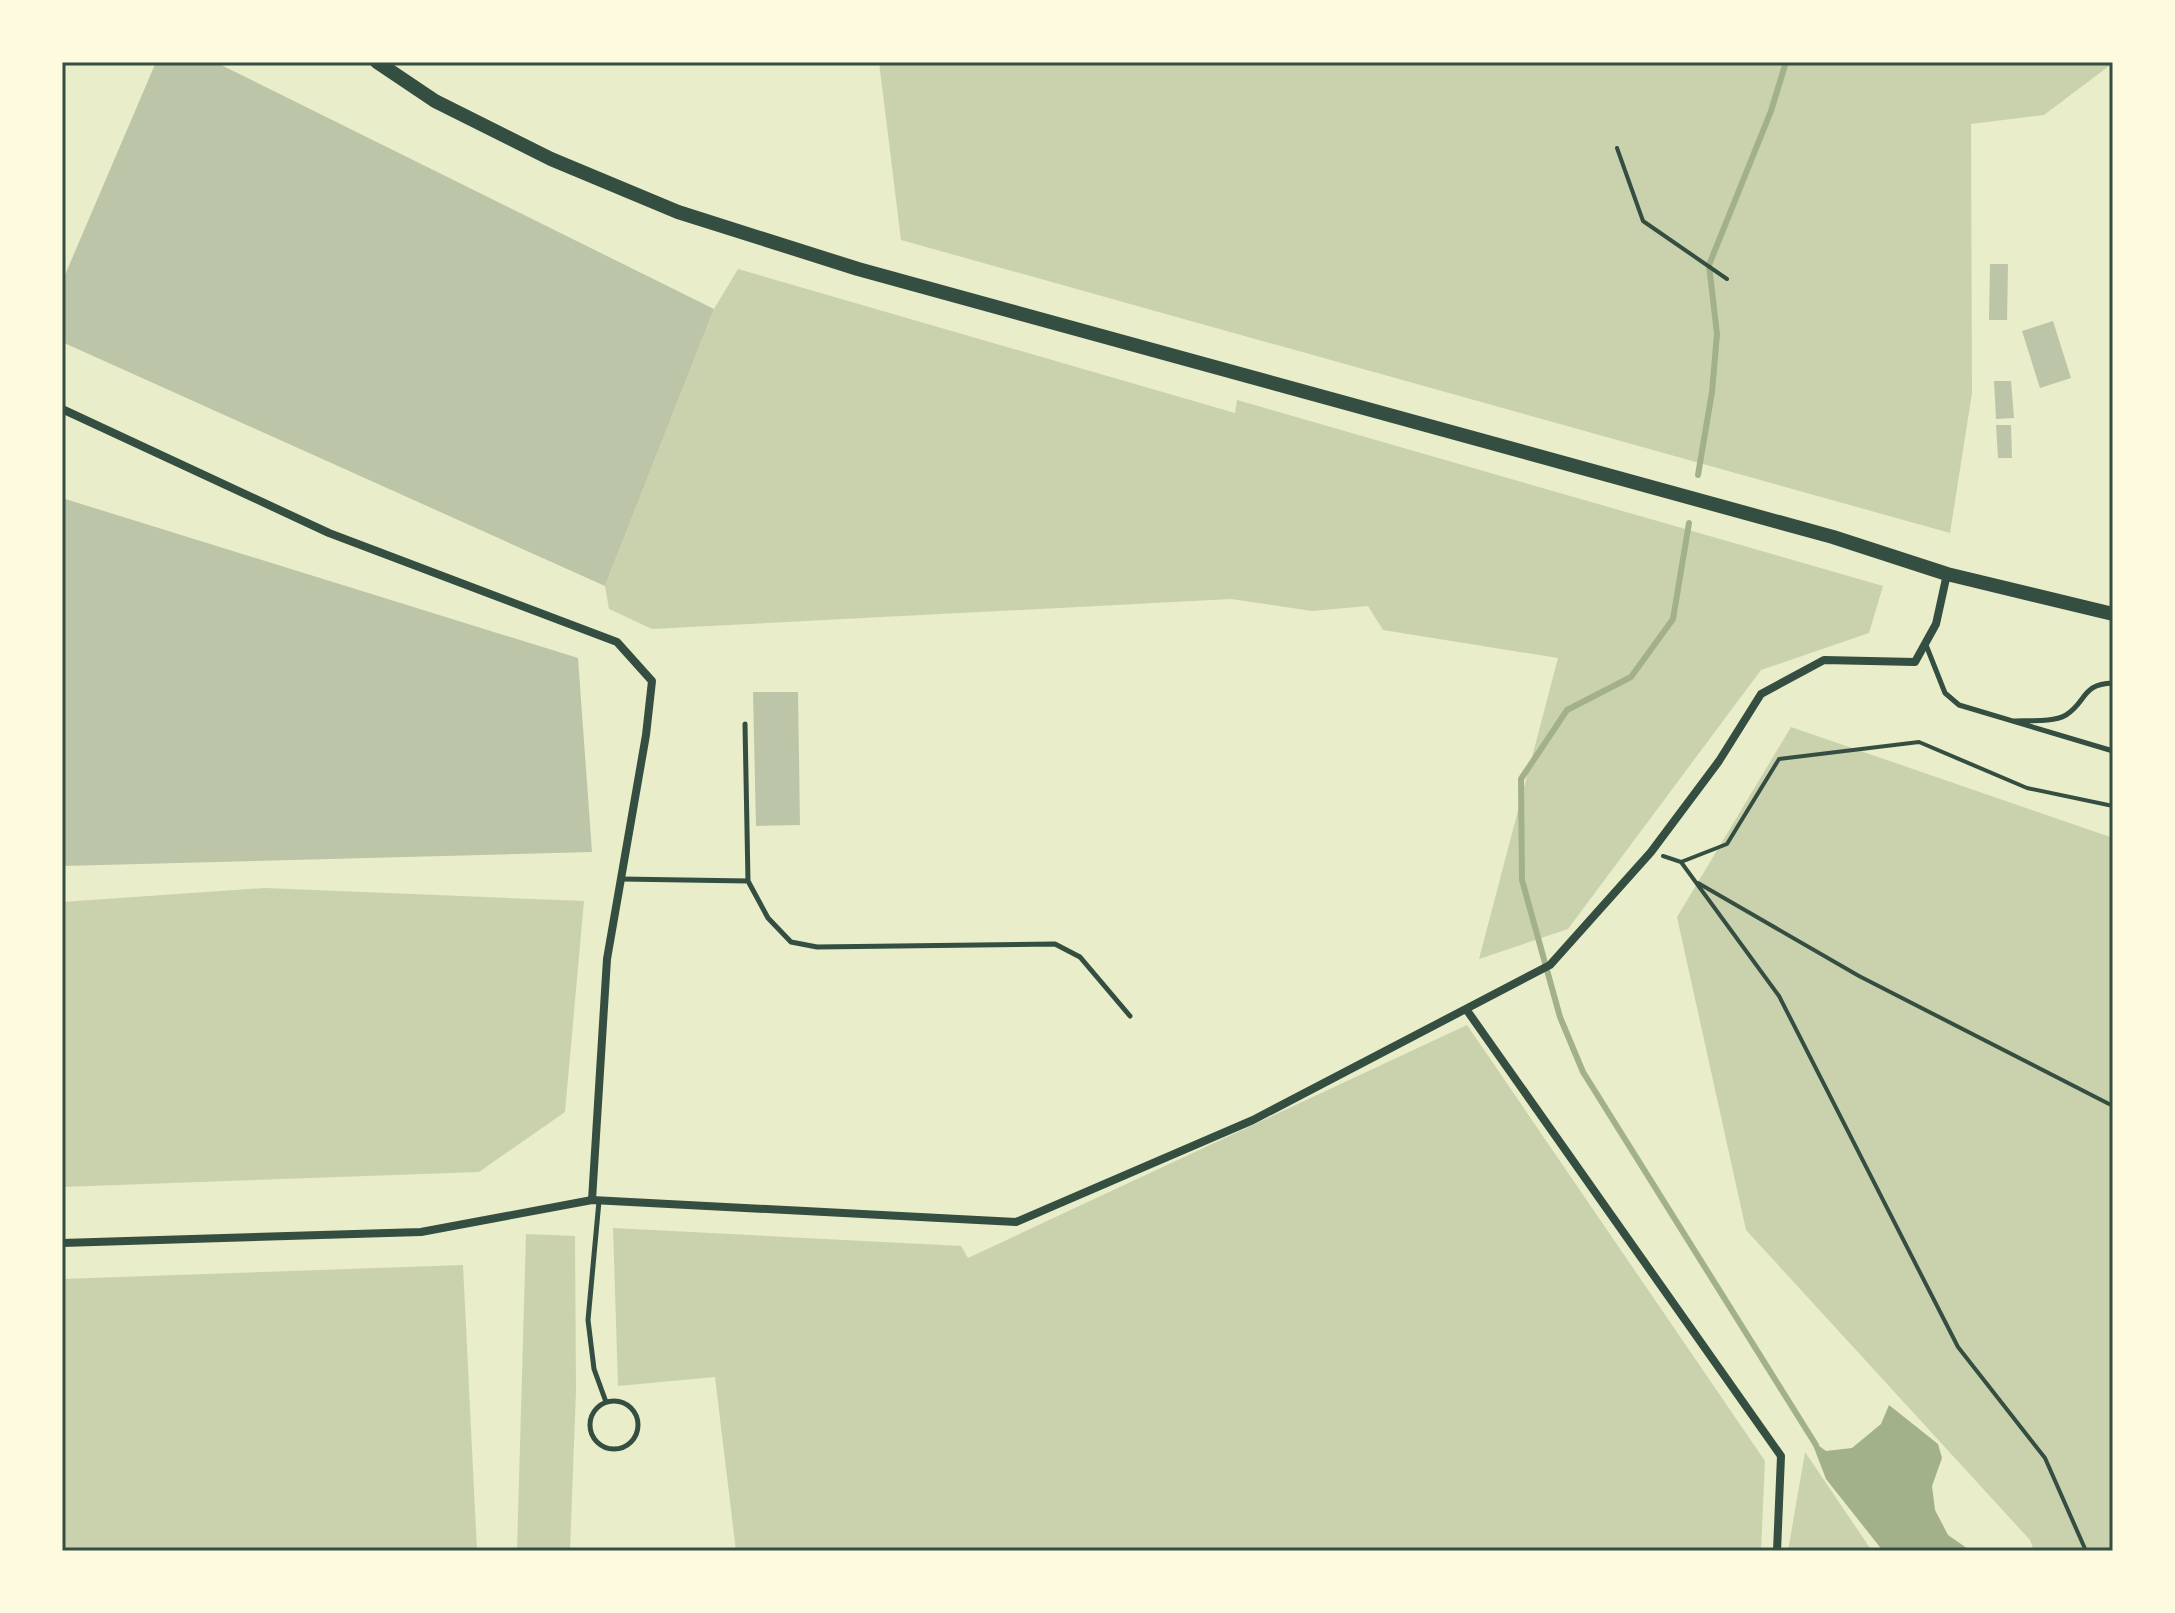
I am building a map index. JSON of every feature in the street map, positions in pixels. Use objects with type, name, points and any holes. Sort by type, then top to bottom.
[{"type":"main road","points":[[377,62],[435,101],[551,159],[678,212],[858,269],[1833,537],[1947,574],[2113,614]]},
{"type":"street","points":[[62,409],[329,533],[617,642],[652,681],[646,735],[607,959],[596,1201]]},
{"type":"street","points":[[62,1243],[421,1232],[596,1201],[1016,1222],[1253,1120],[1550,965],[1651,852],[1719,761],[1761,694],[1824,660],[1915,662],[1936,624],[1947,574]]},
{"type":"street","points":[[1466,1009],[1781,1456],[1777,1551]]},
{"type":"lane","points":[[1926,643],[1945,693],[1959,705],[2113,751]]},
{"type":"lane","points":[[2008,722],[2066,715],[2091,687],[2113,683]]},
{"type":"lane","points":[[745,724],[748,881],[768,918],[791,942],[817,947],[1055,944],[1080,957],[1130,1016]]},
{"type":"lane","points":[[621,879],[748,881]]},
{"type":"lane","points":[[596,1201],[588,1320],[594,1369],[606,1402]]},
{"type":"lane","points":[[606,1402],[628,1405],[637,1418],[633,1440],[621,1448],[605,1447],[598,1443],[590,1428],[594,1413],[606,1402]]},
{"type":"path","points":[[1617,148],[1643,221],[1727,279]]},
{"type":"path","points":[[1681,862],[1727,844],[1779,759],[1919,742],[2027,788],[2113,806]]},
{"type":"path","points":[[1651,852],[1681,862],[1779,996],[1958,1347],[2045,1458],[2086,1551]]},
{"type":"path","points":[[1696,882],[1859,976],[2113,1106]]},
{"type":"shaded area","points":[[879,62],[2113,63],[2044,115],[1971,124],[1972,393],[1950,533],[901,240]]},
{"type":"shaded area","points":[[738,269],[1235,413],[1237,400],[1883,586],[1869,633],[1761,670],[1568,929],[1479,959],[1558,658],[1383,630],[1368,606],[1312,611],[1231,599],[652,629],[609,609],[605,586],[714,309]]},
{"type":"shaded area","points":[[1791,727],[2113,838],[2113,1551],[2034,1551],[2030,1540],[1746,1230],[1677,917]]},
{"type":"shaded area","points":[[265,888],[584,901],[565,1112],[479,1172],[62,1187],[62,902]]},
{"type":"shaded area","points":[[1467,1025],[1765,1461],[1761,1551],[736,1551],[715,1377],[618,1386],[613,1228],[961,1246],[968,1258]]},
{"type":"shaded area","points":[[526,1234],[575,1236],[576,1391],[570,1551],[517,1551]]},
{"type":"shaded area","points":[[463,1265],[477,1551],[62,1551],[62,1279]]},
{"type":"shaded area","points":[[1889,1405],[1938,1444],[1942,1458],[1932,1486],[1935,1510],[1948,1535],[1971,1551],[1883,1551],[1826,1479],[1811,1440],[1826,1451],[1852,1448],[1881,1424]]},
{"type":"shaded area","points":[[1805,1452],[1872,1551],[1788,1551]]},
{"type":"building","points":[[156,62],[215,62],[714,309],[605,586],[62,342],[62,282]]},
{"type":"building","points":[[1990,264],[2008,264],[2007,320],[1989,320]]},
{"type":"building","points":[[2053,321],[2071,378],[2040,388],[2022,331]]},
{"type":"building","points":[[1994,381],[2011,381],[2014,418],[1996,419]]},
{"type":"building","points":[[1996,425],[2011,425],[2012,458],[1998,458]]},
{"type":"building","points":[[62,498],[578,658],[592,852],[62,866]]},
{"type":"building","points":[[753,692],[798,692],[800,825],[756,826]]},
{"type":"waterway","points":[[1698,475],[1712,392],[1717,334],[1709,265],[1771,111],[1786,62]]},
{"type":"waterway","points":[[1689,523],[1673,619],[1631,677],[1567,710],[1521,779],[1522,880],[1560,1017],[1583,1072],[1816,1445]]}]
